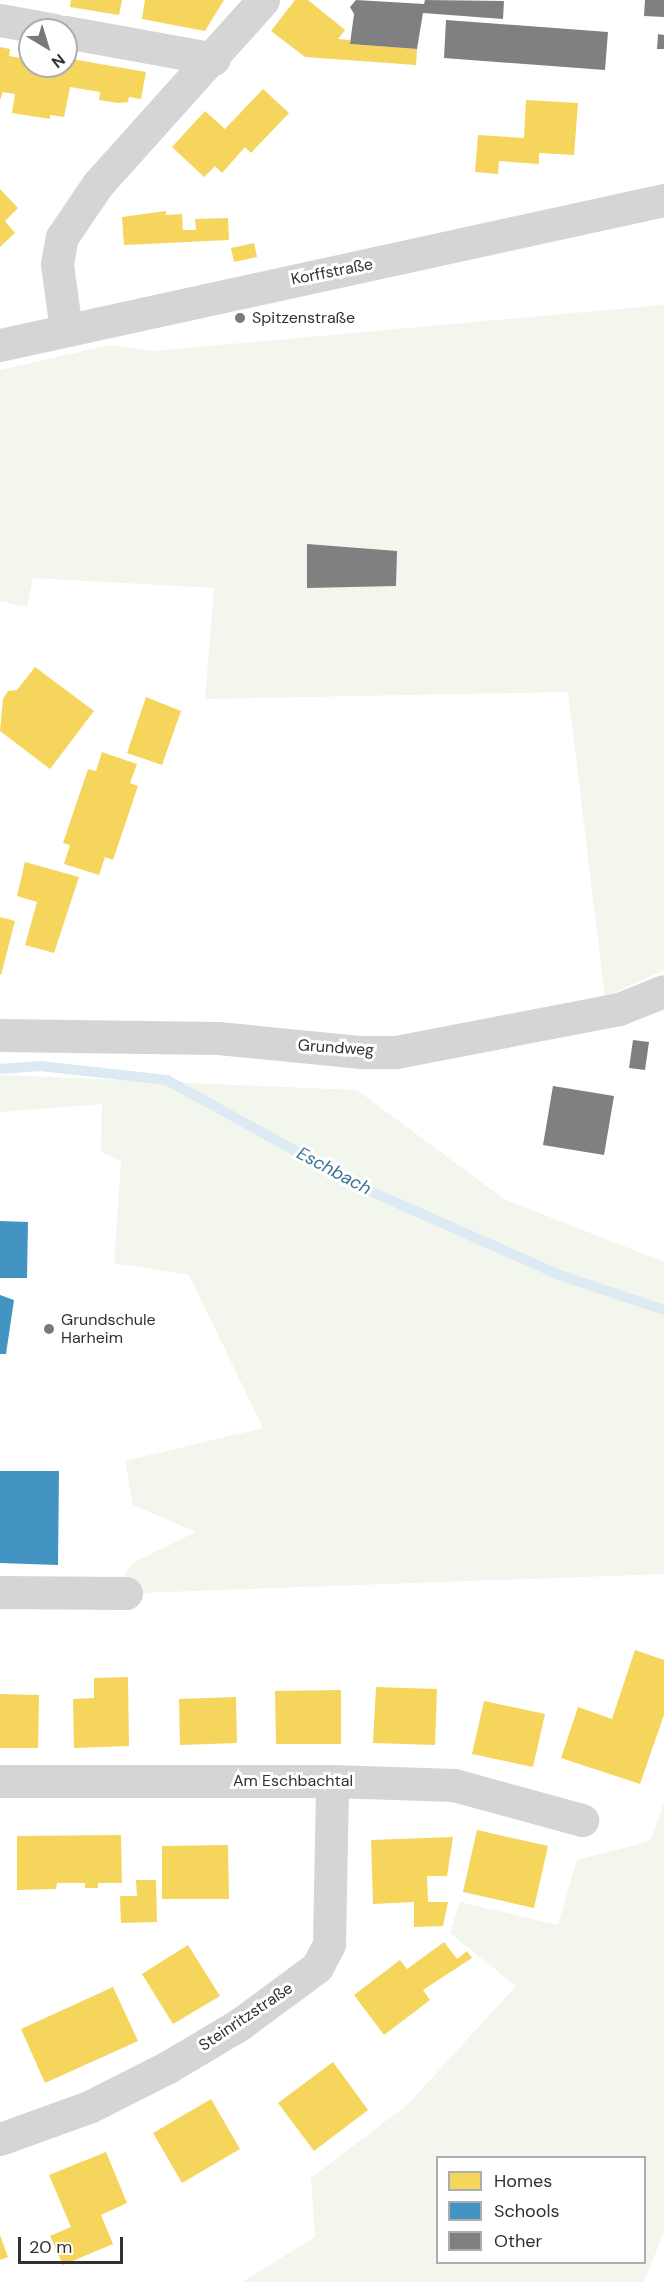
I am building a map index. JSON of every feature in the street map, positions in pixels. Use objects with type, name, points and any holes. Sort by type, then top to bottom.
[{"type":"street","points":[[66,330],[57,264],[62,237],[98,184],[214,59],[263,0]]},
{"type":"street","points":[[0,20],[18,23]]},
{"type":"street","points":[[78,34],[214,59]]},
{"type":"street","name":"Korffstraße","points":[[0,345],[664,200]]},
{"type":"street","name":"Grundweg","points":[[0,1035],[218,1038],[361,1052],[396,1052],[620,1010],[664,991]]},
{"type":"street","points":[[0,1592],[126,1593]]},
{"type":"street","name":"Am Eschbachtal","points":[[0,1781],[332,1781],[454,1785],[582,1820]]},
{"type":"street","name":"Steinritzstraße","points":[[0,2139],[89,2107],[168,2067],[240,2024],[317,1967],[328,1944],[332,1781]]},
{"type":"shaded area","points":[[664,305],[664,970],[605,997],[568,692],[205,699],[214,588],[33,578],[27,607],[0,601],[0,370],[110,345],[153,351]]},
{"type":"shaded area","points":[[0,1075],[357,1090],[504,1199],[664,1262],[664,1574],[110,1594],[133,1563],[196,1532],[133,1505],[125,1461],[263,1428],[189,1275],[114,1263],[121,1161],[101,1152],[102,1104],[0,1112]]},
{"type":"shaded area","points":[[664,1803],[664,2232],[644,2282],[242,2282],[315,2237],[311,2178],[408,2104],[516,1986],[450,1933],[460,1902],[558,1925],[577,1860],[650,1841]]},
{"type":"building: Homes","points":[[71,0],[122,0],[119,15],[70,7]]},
{"type":"building: Homes","points":[[145,0],[224,0],[205,31],[142,19]]},
{"type":"building: Homes","points":[[295,0],[308,0],[345,30],[338,39],[350,40],[350,44],[417,49],[416,65],[305,57],[271,31]]},
{"type":"building: Homes","points":[[0,47],[10,49],[9,56],[18,58],[18,78],[78,78],[78,60],[146,72],[141,99],[129,97],[128,102],[99,100],[100,92],[70,87],[64,117],[50,115],[50,119],[12,113],[15,94],[3,92],[0,100]]},
{"type":"building: Homes","points":[[263,89],[289,113],[251,153],[245,147],[222,173],[215,166],[204,177],[172,147],[205,111],[225,129]]},
{"type":"building: Homes","points":[[526,100],[578,103],[574,155],[539,153],[539,164],[499,161],[498,174],[475,172],[478,135],[524,138]]},
{"type":"building: Homes","points":[[0,189],[18,208],[5,221],[15,233],[0,247]]},
{"type":"building: Homes","points":[[166,211],[166,215],[182,214],[183,230],[196,230],[195,219],[228,218],[229,240],[124,245],[122,217]]},
{"type":"building: Homes","points":[[254,243],[257,257],[234,262],[231,248]]},
{"type":"building: Homes","points":[[35,667],[94,711],[50,769],[0,731],[3,699],[8,691],[17,690]]},
{"type":"building: Homes","points":[[146,697],[181,711],[162,765],[127,753]]},
{"type":"building: Homes","points":[[102,752],[137,764],[130,783],[138,786],[113,860],[105,857],[99,875],[64,864],[70,845],[63,843],[88,769],[96,771]]},
{"type":"building: Homes","points":[[25,862],[79,877],[54,953],[25,945],[37,902],[17,896]]},
{"type":"building: Homes","points":[[0,917],[15,921],[1,975],[0,974]]},
{"type":"building: Homes","points":[[635,1650],[664,1660],[664,1715],[640,1784],[561,1758],[578,1707],[612,1719]]},
{"type":"building: Homes","points":[[128,1677],[129,1746],[74,1748],[73,1699],[94,1698],[94,1678]]},
{"type":"building: Homes","points":[[376,1687],[437,1689],[435,1745],[373,1743]]},
{"type":"building: Homes","points":[[341,1690],[341,1744],[276,1744],[275,1691]]},
{"type":"building: Homes","points":[[0,1694],[39,1695],[38,1748],[0,1748]]},
{"type":"building: Homes","points":[[236,1697],[237,1743],[180,1745],[179,1699]]},
{"type":"building: Homes","points":[[484,1701],[545,1714],[533,1767],[472,1754]]},
{"type":"building: Homes","points":[[477,1830],[548,1846],[534,1908],[463,1892]]},
{"type":"building: Homes","points":[[121,1835],[122,1883],[98,1883],[98,1888],[85,1888],[85,1883],[57,1883],[56,1889],[17,1890],[17,1836]]},
{"type":"building: Homes","points":[[453,1837],[447,1876],[427,1876],[428,1902],[448,1902],[443,1926],[414,1927],[414,1902],[373,1904],[371,1840]]},
{"type":"building: Homes","points":[[228,1845],[229,1899],[162,1899],[162,1846]]},
{"type":"building: Homes","points":[[136,1880],[156,1880],[157,1922],[121,1923],[120,1896],[137,1896]]},
{"type":"building: Homes","points":[[444,1942],[457,1959],[467,1951],[472,1958],[423,1990],[430,2000],[384,2035],[354,1995],[400,1960],[407,1969]]},
{"type":"building: Homes","points":[[188,1945],[220,1996],[173,2024],[142,1974]]},
{"type":"building: Homes","points":[[113,1987],[138,2041],[45,2083],[21,2029]]},
{"type":"building: Homes","points":[[333,2062],[368,2110],[314,2151],[278,2103]]},
{"type":"building: Homes","points":[[211,2099],[240,2149],[182,2183],[153,2133]]},
{"type":"building: Homes","points":[[106,2152],[127,2203],[101,2215],[113,2244],[63,2265],[50,2236],[71,2227],[49,2175]]},
{"type":"building: Homes","points":[[0,2235],[8,2257],[0,2260]]},
{"type":"building: Schools","points":[[0,1221],[28,1222],[27,1278],[0,1278]]},
{"type":"building: Schools","points":[[0,1295],[14,1300],[6,1354],[0,1354]]},
{"type":"building: Schools","points":[[0,1471],[59,1471],[58,1565],[0,1563]]},
{"type":"building: Other","points":[[356,0],[424,4],[425,0],[504,1],[503,19],[423,13],[417,49],[350,44],[354,14],[350,7]]},
{"type":"building: Other","points":[[645,0],[664,0],[664,17],[644,16]]},
{"type":"building: Other","points":[[446,20],[608,32],[605,70],[444,58]]},
{"type":"building: Other","points":[[658,34],[664,35],[664,49],[657,49]]},
{"type":"building: Other","points":[[307,544],[397,551],[396,586],[307,588]]},
{"type":"building: Other","points":[[633,1040],[649,1042],[645,1070],[629,1068]]},
{"type":"building: Other","points":[[553,1086],[614,1096],[604,1155],[543,1145]]},
{"type":"waterway","name":"Eschbach","points":[[0,1069],[40,1066],[167,1080],[361,1187],[562,1276],[664,1310]]},
{"type":"place","name":"Spitzenstraße","points":[[240,318]]},
{"type":"place","name":"Grundschule Harheim","points":[[49,1329]]}]
